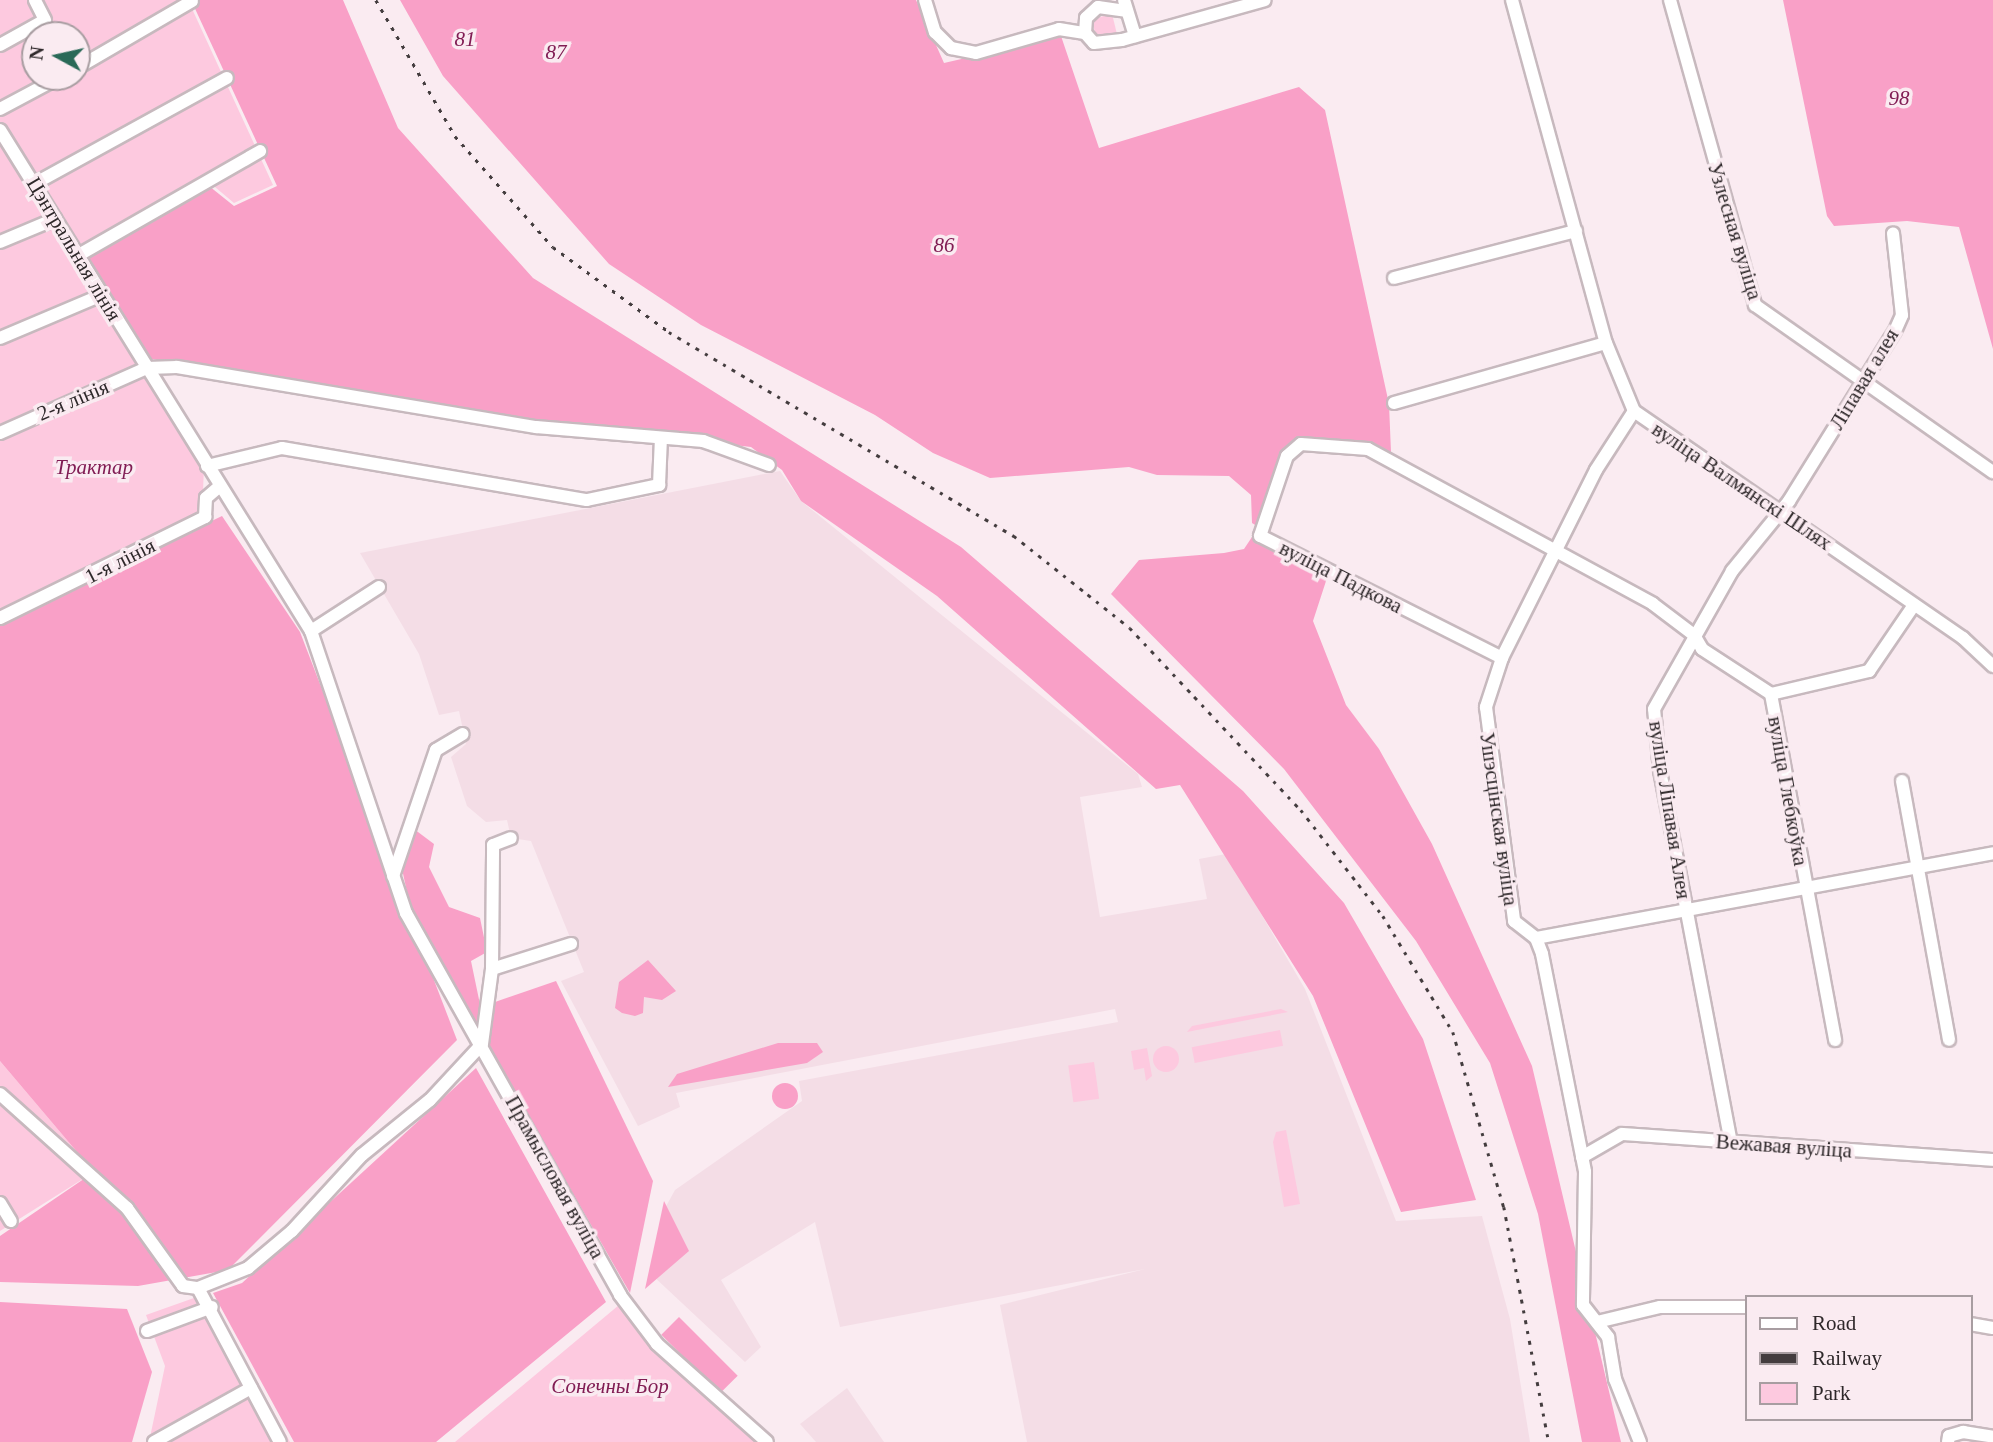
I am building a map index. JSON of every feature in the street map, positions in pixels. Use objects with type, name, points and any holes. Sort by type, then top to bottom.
[{"type":"street","points":[[0,45],[45,20],[36,0]]},
{"type":"street","points":[[925,0],[935,32],[951,48],[976,52],[1059,29],[1085,33],[1100,44],[1265,0]]},
{"type":"street","name":"вуліца Валмянскі Шлях","points":[[1511,0],[1606,343],[1634,411],[1914,605],[1993,666]]},
{"type":"street","name":"Узлесная вуліца","points":[[1670,0],[1755,305],[1862,384],[1993,472]]},
{"type":"street","points":[[91,60],[192,1]]},
{"type":"street","points":[[1085,33],[1086,18],[1098,7],[1125,5],[1135,36]]},
{"type":"street","points":[[34,184],[227,78]]},
{"type":"street","points":[[0,109],[34,91]]},
{"type":"street","name":"Цэнтральная лінія","points":[[2,138],[34,184],[311,631]]},
{"type":"street","points":[[77,256],[260,151]]},
{"type":"street","points":[[0,242],[55,219]]},
{"type":"street","points":[[1394,278],[1576,231]]},
{"type":"street","name":"Ліпавая алея","points":[[1779,512],[1862,384],[1902,315],[1893,233]]},
{"type":"street","points":[[0,338],[102,295]]},
{"type":"street","points":[[1394,403],[1606,343]]},
{"type":"street","points":[[147,368],[177,368],[536,427],[703,441],[769,465]]},
{"type":"street","name":"2-я лінія","points":[[0,433],[147,368]]},
{"type":"street","name":"Ушэсцінская вуліца","points":[[1536,938],[1514,921],[1496,814],[1486,707],[1502,658],[1556,549],[1618,427],[1634,411]]},
{"type":"street","points":[[207,466],[282,447],[587,500],[659,485],[661,438]]},
{"type":"street","name":"вуліца Падкова","points":[[1502,658],[1260,536],[1287,456],[1301,444],[1368,449],[1556,549]]},
{"type":"street","name":"1-я лінія","points":[[0,618],[205,517],[206,498],[220,486]]},
{"type":"street","name":"вуліца Ліпавая Алея","points":[[1731,1143],[1653,718],[1659,692],[1688,655],[1694,635],[1779,512]]},
{"type":"street","points":[[1556,549],[1694,635],[1702,649],[1771,694],[1869,671],[1914,605]]},
{"type":"street","points":[[311,631],[380,587]]},
{"type":"street","name":"Прамысловая вуліца","points":[[311,631],[393,876],[427,956],[482,1044],[634,1315],[672,1359],[767,1442]]},
{"type":"street","name":"вуліца Глебкоўка","points":[[1771,694],[1804,889],[1835,1040]]},
{"type":"street","points":[[393,876],[436,750],[463,734]]},
{"type":"street","points":[[1902,781],[1920,866],[1949,1040]]},
{"type":"street","points":[[0,1094],[127,1208],[183,1286],[198,1288],[248,1268],[292,1231],[362,1155],[430,1100],[482,1044],[492,969],[493,845],[511,838]]},
{"type":"street","name":"вуліца Глебкоўка","points":[[1536,938],[1993,853]]},
{"type":"street","points":[[1536,938],[1582,1157],[1588,1229],[1582,1296],[1608,1337],[1615,1379],[1640,1442]]},
{"type":"street","points":[[492,969],[571,944]]},
{"type":"street","name":"Вежавая вуліца","points":[[1582,1157],[1622,1135],[1993,1160]]},
{"type":"street","points":[[0,1203],[10,1221]]},
{"type":"street","points":[[198,1288],[212,1307],[280,1442]]},
{"type":"street","points":[[147,1331],[212,1307]]},
{"type":"street","points":[[1597,1322],[1660,1307],[1744,1307]]},
{"type":"street","points":[[1972,1324],[1993,1328]]},
{"type":"street","points":[[154,1442],[251,1388]]},
{"type":"street","points":[[1948,1442],[1949,1436],[1963,1432],[1993,1437]]},
{"type":"shaded area","points":[[780,471],[801,501],[1138,774],[1142,787],[1080,797],[1100,917],[1207,899],[1199,859],[1226,854],[1305,989],[1396,1221],[1482,1216],[1510,1319],[1530,1442],[1027,1442],[1000,1305],[1145,1269],[840,1327],[815,1222],[721,1280],[761,1347],[745,1362],[651,1274],[664,1210],[675,1190],[802,1101],[799,1081],[1118,1022],[1115,1009],[676,1093],[680,1107],[638,1126],[561,981],[584,972],[531,841],[511,838],[507,820],[486,822],[467,806],[451,757],[466,744],[459,711],[439,715],[419,654],[360,553]]},
{"type":"shaded area","points":[[847,1388],[884,1442],[816,1442],[800,1424]]},
{"type":"green space","name":"Трактар","points":[[0,0],[188,0],[273,185],[234,203],[209,182],[73,255],[204,467],[202,515],[0,615]]},
{"type":"green space","points":[[191,0],[343,0],[398,128],[533,278],[961,547],[1243,791],[1344,903],[1423,1039],[1476,1200],[1401,1212],[1313,996],[1180,785],[1156,789],[937,596],[801,501],[782,470],[751,447],[579,427],[145,358],[84,253],[209,186],[234,206],[277,186]]},
{"type":"green space","name":"86","points":[[400,0],[916,0],[944,63],[1061,36],[1099,148],[1299,87],[1325,110],[1389,404],[1391,452],[1301,439],[1260,528],[1252,523],[1251,495],[1229,476],[1157,475],[1129,467],[990,478],[933,453],[875,415],[701,325],[609,264],[443,76]]},
{"type":"green space","name":"98","points":[[1783,0],[1993,0],[1993,349],[1959,227],[1907,221],[1834,226],[1827,216]]},
{"type":"green space","points":[[1112,14],[1117,34],[1097,39],[1092,19]]},
{"type":"green space","points":[[222,516],[300,632],[457,1040],[228,1270],[138,1286],[0,1282],[0,1236],[94,1172],[0,1061],[0,623]]},
{"type":"green space","points":[[1252,537],[1327,578],[1313,621],[1346,705],[1379,749],[1432,844],[1532,1066],[1621,1442],[1582,1442],[1538,1214],[1490,1063],[1416,941],[1284,769],[1111,594],[1139,560],[1244,549]]},
{"type":"green space","points":[[414,829],[434,844],[429,867],[449,907],[480,918],[487,952],[471,961],[482,1014],[475,1026],[410,906],[402,869]]},
{"type":"green space","points":[[648,960],[676,991],[662,1000],[644,997],[643,1013],[635,1016],[622,1013],[615,1008],[619,982]]},
{"type":"green space","points":[[556,981],[653,1181],[630,1293],[489,1047],[495,1002]]},
{"type":"green space","points":[[1281,1009],[1288,1012],[1187,1032],[1192,1026]]},
{"type":"green space","points":[[1280,1030],[1283,1046],[1195,1063],[1192,1047]]},
{"type":"green space","points":[[778,1043],[817,1043],[823,1052],[807,1063],[668,1087],[677,1074]]},
{"type":"green space","points":[[1166,1046],[1175,1050],[1179,1059],[1175,1068],[1166,1072],[1157,1068],[1153,1059],[1157,1050]]},
{"type":"green space","points":[[1147,1048],[1152,1076],[1146,1081],[1144,1068],[1134,1070],[1131,1051]]},
{"type":"green space","points":[[0,1061],[94,1172],[0,1231]]},
{"type":"green space","points":[[1094,1062],[1099,1099],[1073,1102],[1068,1066]]},
{"type":"green space","points":[[476,1068],[606,1302],[436,1442],[294,1442],[213,1293],[242,1283]]},
{"type":"green space","points":[[785,1083],[795,1086],[798,1096],[795,1106],[785,1109],[775,1106],[772,1096],[775,1086]]},
{"type":"green space","points":[[1286,1130],[1300,1204],[1284,1207],[1273,1142],[1276,1132]]},
{"type":"green space","points":[[664,1201],[689,1251],[645,1289]]},
{"type":"green space","points":[[208,1293],[290,1442],[149,1442],[165,1366],[146,1315]]},
{"type":"green space","points":[[0,1302],[127,1309],[152,1372],[132,1442],[0,1442]]},
{"type":"green space","name":"Сонечны Бор","points":[[619,1305],[652,1348],[758,1442],[455,1442]]},
{"type":"green space","points":[[679,1317],[738,1376],[720,1393],[661,1335]]},
{"type":"railway","points":[[376,0],[455,136],[553,247],[669,332],[1014,536],[1130,628],[1301,810],[1383,916],[1453,1032],[1504,1207],[1549,1442]]},
{"type":"park label","name":"81","points":[[465,39]]},
{"type":"park label","name":"87","points":[[556,52]]}]
